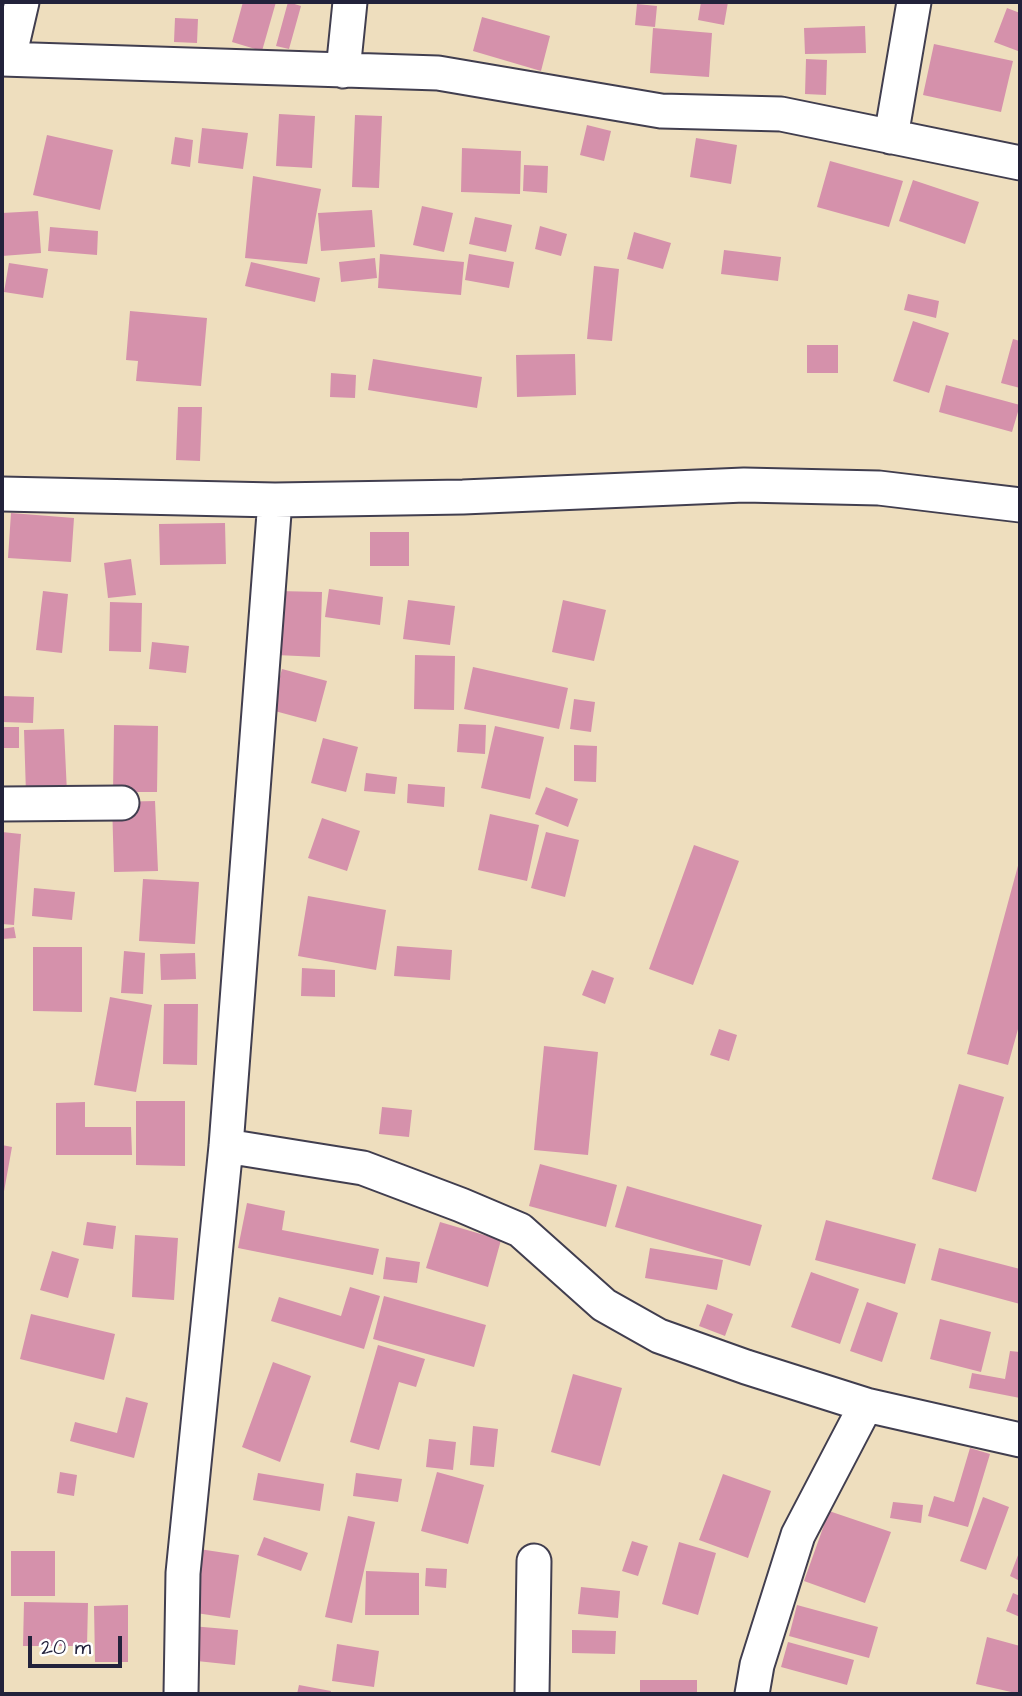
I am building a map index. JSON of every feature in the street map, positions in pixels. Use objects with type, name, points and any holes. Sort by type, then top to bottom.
[{"type":"street","points":[[22,2],[5,59],[438,74],[661,111],[781,114],[1020,163]]},
{"type":"street","points":[[343,71],[350,2]]},
{"type":"street","points":[[891,136],[914,2]]},
{"type":"street","points":[[2,494],[275,500],[463,497],[744,485],[879,488],[1020,505]]},
{"type":"street","points":[[181,1694],[183,1573],[226,1146],[275,500]]},
{"type":"street","points":[[2,804],[122,803]]},
{"type":"street","points":[[226,1146],[363,1168],[520,1230],[604,1306],[659,1336],[866,1405],[1020,1440]]},
{"type":"street","points":[[752,1694],[757,1665],[798,1535],[866,1405]]},
{"type":"street","points":[[532,1694],[534,1562]]},
{"type":"building","points":[[243,2],[276,2],[262,51],[232,42]]},
{"type":"building","points":[[288,2],[301,6],[289,49],[276,46]]},
{"type":"building","points":[[701,2],[728,2],[724,25],[698,20]]},
{"type":"building","points":[[637,4],[657,6],[655,27],[635,25]]},
{"type":"building","points":[[1007,8],[1020,13],[1018,51],[994,42]]},
{"type":"building","points":[[482,17],[550,36],[541,71],[473,51]]},
{"type":"building","points":[[175,18],[198,19],[197,43],[174,42]]},
{"type":"building","points":[[865,26],[866,53],[805,54],[804,28]]},
{"type":"building","points":[[653,28],[712,33],[709,77],[650,73]]},
{"type":"building","points":[[934,44],[1013,61],[1001,112],[923,95]]},
{"type":"building","points":[[806,59],[827,60],[826,95],[805,94]]},
{"type":"building","points":[[279,114],[315,116],[312,168],[276,166]]},
{"type":"building","points":[[355,115],[382,116],[379,188],[352,187]]},
{"type":"building","points":[[587,125],[611,131],[604,161],[580,155]]},
{"type":"building","points":[[202,128],[248,133],[243,169],[198,163]]},
{"type":"building","points":[[47,135],[113,150],[100,210],[33,195]]},
{"type":"building","points":[[175,137],[193,140],[190,167],[171,164]]},
{"type":"building","points":[[696,138],[737,145],[731,184],[690,177]]},
{"type":"building","points":[[462,148],[521,151],[520,194],[461,192]]},
{"type":"building","points":[[830,161],[903,181],[889,227],[817,207]]},
{"type":"building","points":[[524,165],[548,166],[547,193],[523,191]]},
{"type":"building","points":[[253,176],[321,189],[307,264],[245,258]]},
{"type":"building","points":[[913,180],[979,202],[965,244],[899,221]]},
{"type":"building","points":[[422,206],[453,213],[444,252],[413,245]]},
{"type":"building","points":[[372,210],[375,247],[321,251],[318,213]]},
{"type":"building","points":[[38,211],[41,253],[2,256],[2,213]]},
{"type":"building","points":[[475,217],[512,225],[506,252],[469,244]]},
{"type":"building","points":[[540,226],[567,234],[561,256],[535,249]]},
{"type":"building","points":[[50,227],[98,231],[97,255],[48,251]]},
{"type":"building","points":[[634,232],[671,243],[663,269],[627,259]]},
{"type":"building","points":[[724,250],[781,257],[778,281],[721,274]]},
{"type":"building","points":[[380,254],[464,262],[461,295],[378,288]]},
{"type":"building","points":[[469,254],[514,262],[509,288],[465,280]]},
{"type":"building","points":[[375,258],[377,278],[341,282],[339,262]]},
{"type":"building","points":[[251,262],[320,278],[315,302],[245,286]]},
{"type":"building","points":[[9,263],[48,269],[43,298],[4,292]]},
{"type":"building","points":[[594,266],[619,269],[612,341],[587,339]]},
{"type":"building","points":[[908,294],[939,301],[936,318],[904,310]]},
{"type":"building","points":[[130,311],[207,318],[201,386],[136,381],[138,361],[126,360]]},
{"type":"building","points":[[913,321],[949,333],[929,393],[893,381]]},
{"type":"building","points":[[1013,339],[1020,341],[1020,388],[1001,383]]},
{"type":"building","points":[[807,345],[838,345],[838,373],[807,373]]},
{"type":"building","points":[[575,354],[576,395],[517,397],[516,355]]},
{"type":"building","points":[[373,359],[482,377],[477,408],[368,390]]},
{"type":"building","points":[[331,373],[356,375],[355,398],[330,397]]},
{"type":"building","points":[[946,385],[1020,405],[1012,432],[939,412]]},
{"type":"building","points":[[178,407],[202,407],[200,461],[176,460]]},
{"type":"building","points":[[11,513],[74,518],[71,562],[8,558]]},
{"type":"building","points":[[225,523],[226,564],[160,565],[159,524]]},
{"type":"building","points":[[370,532],[409,532],[409,566],[370,566]]},
{"type":"building","points":[[131,559],[136,595],[108,598],[104,563]]},
{"type":"building","points":[[329,589],[383,597],[380,625],[325,617]]},
{"type":"building","points":[[43,591],[68,594],[62,653],[36,650]]},
{"type":"building","points":[[278,591],[322,592],[320,657],[276,655]]},
{"type":"building","points":[[408,600],[455,606],[450,645],[403,639]]},
{"type":"building","points":[[563,600],[606,610],[594,661],[552,652]]},
{"type":"building","points":[[110,602],[142,603],[141,652],[109,651]]},
{"type":"building","points":[[152,642],[189,646],[186,673],[149,669]]},
{"type":"building","points":[[415,655],[455,656],[454,710],[414,709]]},
{"type":"building","points":[[473,667],[568,688],[559,729],[464,709]]},
{"type":"building","points":[[282,669],[327,681],[316,722],[271,710]]},
{"type":"building","points":[[2,696],[34,697],[33,723],[2,722]]},
{"type":"building","points":[[574,699],[595,702],[591,732],[570,729]]},
{"type":"building","points":[[459,724],[486,725],[485,754],[457,752]]},
{"type":"building","points":[[114,725],[158,726],[157,792],[113,792]]},
{"type":"building","points":[[495,726],[544,737],[530,799],[481,788]]},
{"type":"building","points":[[2,727],[19,727],[19,748],[2,748]]},
{"type":"building","points":[[64,729],[67,793],[26,794],[24,730]]},
{"type":"building","points":[[323,738],[358,747],[346,792],[311,783]]},
{"type":"building","points":[[574,745],[597,746],[596,782],[574,781]]},
{"type":"building","points":[[366,773],[397,777],[395,794],[364,791]]},
{"type":"building","points":[[408,784],[445,787],[444,807],[407,803]]},
{"type":"building","points":[[546,787],[578,799],[568,827],[535,814]]},
{"type":"building","points":[[155,801],[158,871],[114,872],[112,802]]},
{"type":"building","points":[[490,814],[539,825],[527,881],[478,870]]},
{"type":"building","points":[[322,818],[360,831],[347,871],[308,858]]},
{"type":"building","points":[[2,832],[21,834],[14,925],[2,924]]},
{"type":"building","points":[[546,832],[579,840],[565,897],[531,888]]},
{"type":"building","points":[[694,845],[739,861],[693,985],[649,969]]},
{"type":"building","points":[[1019,862],[1020,1022],[1008,1065],[967,1054]]},
{"type":"building","points":[[143,879],[199,882],[195,944],[139,941]]},
{"type":"building","points":[[34,888],[75,892],[72,920],[32,916]]},
{"type":"building","points":[[308,896],[386,910],[376,970],[298,956]]},
{"type":"building","points":[[14,927],[16,938],[2,939],[2,929]]},
{"type":"building","points":[[397,946],[452,950],[450,980],[394,976]]},
{"type":"building","points":[[33,947],[82,947],[82,1012],[33,1011]]},
{"type":"building","points":[[124,951],[145,953],[143,994],[121,993]]},
{"type":"building","points":[[195,953],[196,979],[161,980],[160,954]]},
{"type":"building","points":[[302,968],[335,970],[335,997],[301,996]]},
{"type":"building","points":[[592,970],[614,978],[605,1004],[582,995]]},
{"type":"building","points":[[110,997],[152,1005],[136,1092],[94,1085]]},
{"type":"building","points":[[164,1004],[198,1004],[197,1065],[163,1064]]},
{"type":"building","points":[[719,1029],[737,1035],[729,1061],[710,1055]]},
{"type":"building","points":[[544,1046],[598,1052],[588,1155],[534,1150]]},
{"type":"building","points":[[959,1084],[1004,1097],[976,1192],[932,1179]]},
{"type":"building","points":[[136,1101],[185,1101],[185,1166],[136,1165]]},
{"type":"building","points":[[85,1102],[85,1127],[131,1127],[132,1155],[56,1155],[56,1103]]},
{"type":"building","points":[[382,1107],[412,1110],[409,1137],[379,1134]]},
{"type":"building","points":[[2,1145],[12,1147],[3,1197],[2,1197]]},
{"type":"building","points":[[540,1164],[617,1185],[606,1227],[529,1206]]},
{"type":"building","points":[[627,1186],[762,1225],[750,1266],[615,1227]]},
{"type":"building","points":[[247,1203],[285,1211],[282,1230],[379,1249],[373,1275],[238,1248]]},
{"type":"building","points":[[826,1220],[916,1244],[905,1284],[815,1260]]},
{"type":"building","points":[[87,1222],[116,1226],[113,1249],[83,1245]]},
{"type":"building","points":[[440,1222],[501,1240],[488,1287],[426,1268]]},
{"type":"building","points":[[135,1235],[178,1238],[174,1300],[132,1297]]},
{"type":"building","points":[[650,1248],[723,1260],[717,1290],[645,1278]]},
{"type":"building","points":[[939,1248],[1020,1269],[1020,1304],[931,1280]]},
{"type":"building","points":[[52,1251],[79,1259],[68,1298],[40,1290]]},
{"type":"building","points":[[386,1257],[420,1262],[417,1283],[383,1279]]},
{"type":"building","points":[[811,1272],[859,1289],[840,1344],[791,1327]]},
{"type":"building","points":[[350,1287],[380,1296],[364,1349],[271,1321],[279,1297],[341,1316]]},
{"type":"building","points":[[384,1296],[486,1325],[474,1367],[373,1339]]},
{"type":"building","points":[[867,1302],[898,1313],[882,1362],[850,1351]]},
{"type":"building","points":[[707,1304],[733,1314],[725,1336],[699,1326]]},
{"type":"building","points":[[31,1314],[115,1334],[104,1380],[20,1359]]},
{"type":"building","points":[[940,1319],[991,1332],[981,1372],[930,1359]]},
{"type":"building","points":[[378,1345],[425,1359],[416,1387],[399,1382],[379,1450],[350,1442]]},
{"type":"building","points":[[1010,1351],[1020,1352],[1020,1398],[969,1388],[972,1373],[1005,1379]]},
{"type":"building","points":[[273,1362],[311,1376],[280,1462],[242,1447]]},
{"type":"building","points":[[573,1374],[622,1388],[600,1466],[551,1452]]},
{"type":"building","points":[[126,1397],[148,1403],[134,1458],[70,1441],[75,1422],[117,1433]]},
{"type":"building","points":[[473,1426],[498,1429],[494,1467],[470,1465]]},
{"type":"building","points":[[429,1439],[456,1442],[453,1470],[426,1467]]},
{"type":"building","points":[[970,1448],[990,1454],[968,1527],[928,1516],[934,1496],[954,1502]]},
{"type":"building","points":[[60,1472],[77,1475],[74,1496],[57,1493]]},
{"type":"building","points":[[437,1472],[484,1485],[468,1544],[421,1531]]},
{"type":"building","points":[[258,1473],[324,1484],[320,1511],[253,1500]]},
{"type":"building","points":[[356,1473],[402,1479],[398,1502],[353,1496]]},
{"type":"building","points":[[723,1474],[771,1491],[748,1558],[699,1540]]},
{"type":"building","points":[[983,1497],[1009,1507],[986,1570],[960,1561]]},
{"type":"building","points":[[893,1502],[923,1505],[921,1523],[890,1518]]},
{"type":"building","points":[[829,1511],[891,1532],[865,1603],[804,1581]]},
{"type":"building","points":[[348,1516],[375,1522],[352,1623],[325,1617]]},
{"type":"building","points":[[264,1537],[308,1553],[301,1571],[257,1555]]},
{"type":"building","points":[[632,1541],[648,1546],[638,1576],[622,1571]]},
{"type":"building","points":[[679,1542],[716,1553],[698,1615],[662,1604]]},
{"type":"building","points":[[199,1549],[239,1555],[230,1618],[189,1612]]},
{"type":"building","points":[[1020,1550],[1020,1581],[1010,1576]]},
{"type":"building","points":[[11,1551],[55,1551],[55,1596],[11,1596]]},
{"type":"building","points":[[426,1568],[447,1569],[446,1588],[425,1586]]},
{"type":"building","points":[[366,1571],[419,1573],[419,1615],[365,1615]]},
{"type":"building","points":[[581,1587],[620,1591],[618,1618],[578,1614]]},
{"type":"building","points":[[1013,1593],[1020,1596],[1020,1617],[1006,1611]]},
{"type":"building","points":[[24,1602],[88,1603],[87,1646],[23,1646]]},
{"type":"building","points":[[128,1605],[128,1662],[95,1662],[94,1606]]},
{"type":"building","points":[[797,1605],[878,1627],[869,1658],[789,1636]]},
{"type":"building","points":[[191,1626],[238,1630],[235,1665],[187,1660]]},
{"type":"building","points":[[572,1630],[616,1631],[615,1654],[572,1653]]},
{"type":"building","points":[[987,1637],[1020,1646],[1020,1694],[976,1684]]},
{"type":"building","points":[[788,1642],[854,1660],[847,1685],[781,1667]]},
{"type":"building","points":[[337,1644],[379,1651],[374,1687],[332,1681]]},
{"type":"building","points":[[640,1680],[697,1680],[697,1694],[640,1694]]},
{"type":"building","points":[[299,1685],[331,1691],[330,1694],[297,1694]]}]
